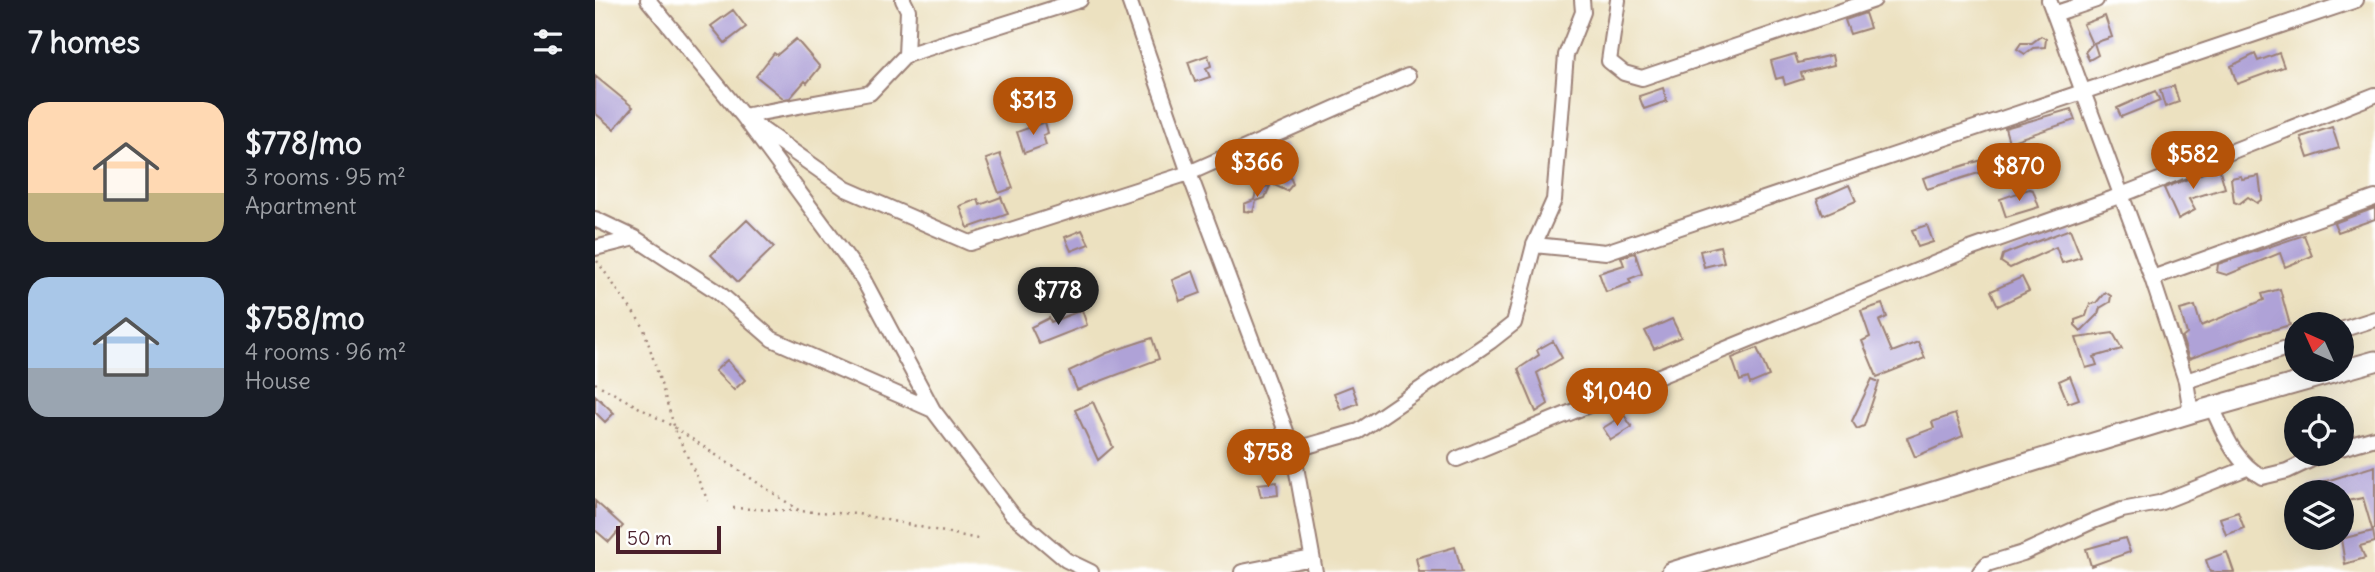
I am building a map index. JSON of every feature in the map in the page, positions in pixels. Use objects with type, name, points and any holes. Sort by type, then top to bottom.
[{"type":"main road","points":[[1672,572],[2191,413],[2375,361]]},
{"type":"street","points":[[648,0],[743,116],[863,279],[933,410],[1012,514],[1066,560],[1091,572]]},
{"type":"street","points":[[904,0],[908,10],[906,55]]},
{"type":"street","points":[[743,116],[870,93],[906,55],[1080,0]]},
{"type":"street","points":[[1129,0],[1189,173],[1293,450],[1314,565],[1242,572]]},
{"type":"street","points":[[1293,450],[1359,431],[1514,323],[1534,245],[1554,200],[1566,55],[1583,12],[1582,0]]},
{"type":"street","points":[[1618,0],[1609,61],[1624,73],[1642,78],[1874,0]]},
{"type":"street","points":[[2049,0],[2153,278],[2186,381],[2191,413]]},
{"type":"street","points":[[2054,14],[2096,0]]},
{"type":"street","points":[[1534,245],[1606,251],[2355,0]]},
{"type":"street","points":[[743,116],[846,189],[970,243],[1189,173],[1408,76]]},
{"type":"street","points":[[1457,458],[1970,249],[2122,195],[2375,95]]},
{"type":"street","points":[[2153,278],[2375,198]]},
{"type":"street","points":[[595,219],[635,238],[718,292],[772,339],[933,410]]},
{"type":"street","points":[[595,248],[635,238]]},
{"type":"street","points":[[2354,326],[2375,320]]},
{"type":"street","points":[[2186,381],[2284,349]]},
{"type":"street","points":[[2212,407],[2231,449],[2247,468],[2262,477],[2298,466]]},
{"type":"street","points":[[2354,444],[2375,438]]},
{"type":"street","points":[[1980,572],[1987,564],[2023,553],[2093,521],[2122,510],[2159,503],[2247,468]]},
{"type":"path","points":[[595,258],[643,326],[674,427],[708,501]]},
{"type":"path","points":[[595,383],[674,427],[801,512]]},
{"type":"path","points":[[733,508],[858,514],[978,539]]},
{"type":"building","points":[[733,10],[746,27],[725,43],[711,26]]},
{"type":"building","points":[[1865,13],[1870,28],[1850,34],[1845,20]]},
{"type":"building","points":[[2105,16],[2112,37],[2094,43],[2098,55],[2089,60],[2085,52],[2092,44],[2083,24]]},
{"type":"building","points":[[2041,36],[2046,39],[2045,47],[2033,48],[2025,54],[2017,49],[2021,43],[2032,43]]},
{"type":"building","points":[[796,39],[820,67],[807,83],[805,81],[790,98],[784,99],[756,76],[774,53],[777,55]]},
{"type":"building","points":[[2279,53],[2284,67],[2237,84],[2231,66],[2255,54],[2258,61]]},
{"type":"building","points":[[1795,54],[1798,63],[1832,55],[1834,65],[1801,73],[1803,79],[1785,85],[1783,77],[1776,79],[1771,61]]},
{"type":"building","points":[[1208,55],[1211,66],[1206,68],[1210,77],[1195,82],[1188,62]]},
{"type":"building","points":[[595,76],[633,107],[614,129],[595,113]]},
{"type":"building","points":[[2174,86],[2179,102],[2165,107],[2160,90]]},
{"type":"building","points":[[1663,88],[1667,101],[1644,109],[1639,96]]},
{"type":"building","points":[[2155,91],[2160,101],[2121,117],[2117,108]]},
{"type":"building","points":[[2071,109],[2075,120],[2009,142],[2005,128]]},
{"type":"building","points":[[1045,122],[1048,133],[1043,135],[1046,145],[1024,153],[1017,132]]},
{"type":"building","points":[[2332,127],[2339,148],[2308,158],[2301,137]]},
{"type":"building","points":[[1283,144],[1288,155],[1282,157],[1293,184],[1287,191],[1274,185],[1262,156]]},
{"type":"building","points":[[1000,154],[1013,188],[999,193],[986,159]]},
{"type":"building","points":[[1982,160],[1985,171],[1927,189],[1923,178]]},
{"type":"building","points":[[2219,167],[2225,188],[2189,199],[2195,210],[2178,219],[2164,188]]},
{"type":"building","points":[[2241,176],[2242,179],[2259,176],[2262,199],[2257,203],[2248,197],[2239,204],[2234,202],[2231,178]]},
{"type":"building","points":[[1849,185],[1856,201],[1823,215],[1817,199]]},
{"type":"building","points":[[1270,186],[1265,198],[1256,201],[1253,212],[1244,211],[1244,204],[1254,200],[1257,188]]},
{"type":"building","points":[[2033,190],[2039,207],[2006,217],[2000,199]]},
{"type":"building","points":[[1001,197],[1008,214],[968,228],[960,206],[978,199],[980,205]]},
{"type":"building","points":[[2375,208],[2375,219],[2338,232],[2334,223]]},
{"type":"building","points":[[747,220],[774,247],[738,282],[711,255]]},
{"type":"building","points":[[1927,225],[1933,242],[1918,247],[1912,230]]},
{"type":"building","points":[[2070,229],[2081,257],[2062,263],[2056,247],[2010,268],[2001,262],[2003,255]]},
{"type":"building","points":[[1082,230],[1089,244],[1071,251],[1065,237]]},
{"type":"building","points":[[2304,235],[2312,256],[2285,267],[2280,253],[2227,275],[2217,272],[2218,264]]},
{"type":"building","points":[[1720,246],[1724,262],[1704,267],[1700,251]]},
{"type":"building","points":[[1635,253],[1642,274],[1629,279],[1631,283],[1606,292],[1599,273],[1624,265],[1621,257]]},
{"type":"building","points":[[1193,271],[1201,293],[1180,301],[1172,280]]},
{"type":"building","points":[[2022,277],[2029,291],[1998,306],[1991,291]]},
{"type":"building","points":[[2280,289],[2286,312],[2284,312],[2284,327],[2189,359],[2182,338],[2187,334],[2180,310],[2195,306],[2201,326],[2264,300],[2262,294]]},
{"type":"building","points":[[2105,292],[2111,296],[2110,302],[2100,308],[2098,314],[2081,331],[2075,325],[2075,320],[2086,316],[2090,304],[2096,303]]},
{"type":"building","points":[[1882,304],[1887,317],[1879,321],[1892,352],[1918,342],[1925,358],[1877,377],[1862,341],[1870,337],[1861,311]]},
{"type":"building","points":[[1082,310],[1087,325],[1039,344],[1031,327],[1049,318],[1051,322]]},
{"type":"building","points":[[1672,319],[1681,337],[1654,349],[1645,331]]},
{"type":"building","points":[[2113,333],[2122,349],[2094,357],[2097,365],[2086,368],[2076,338]]},
{"type":"building","points":[[1152,338],[1159,359],[1077,390],[1069,371],[1107,353]]},
{"type":"building","points":[[1553,341],[1562,358],[1537,373],[1548,404],[1536,412],[1518,369],[1539,355],[1537,350]]},
{"type":"building","points":[[1757,348],[1769,376],[1750,384],[1748,378],[1740,381],[1732,358]]},
{"type":"building","points":[[727,360],[745,380],[734,390],[715,371]]},
{"type":"building","points":[[2070,376],[2079,399],[2068,403],[2059,381]]},
{"type":"building","points":[[1872,379],[1879,382],[1864,426],[1857,429],[1852,421]]},
{"type":"building","points":[[1352,386],[1358,403],[1341,410],[1334,393]]},
{"type":"building","points":[[595,395],[614,413],[605,422],[595,412]]},
{"type":"building","points":[[1093,402],[1113,447],[1098,460],[1075,410]]},
{"type":"building","points":[[1955,414],[1963,436],[1915,457],[1907,438],[1934,428],[1932,422]]},
{"type":"building","points":[[1624,415],[1632,427],[1611,440],[1603,428]]},
{"type":"building","points":[[2375,466],[2375,529],[2372,529],[2363,498],[2354,500],[2354,480],[2330,480]]},
{"type":"building","points":[[1277,482],[1278,495],[1261,497],[1258,484]]},
{"type":"building","points":[[595,501],[623,526],[609,542],[595,530]]},
{"type":"building","points":[[2238,512],[2244,528],[2226,535],[2220,518]]},
{"type":"building","points":[[2373,531],[2375,542],[2360,546],[2365,558],[2345,564],[2343,550],[2354,550],[2354,536]]},
{"type":"building","points":[[2125,538],[2130,552],[2091,566],[2086,549]]},
{"type":"building","points":[[1455,547],[1462,572],[1419,572],[1416,558]]},
{"type":"building","points":[[2227,552],[2234,572],[2210,572],[2206,560]]}]
